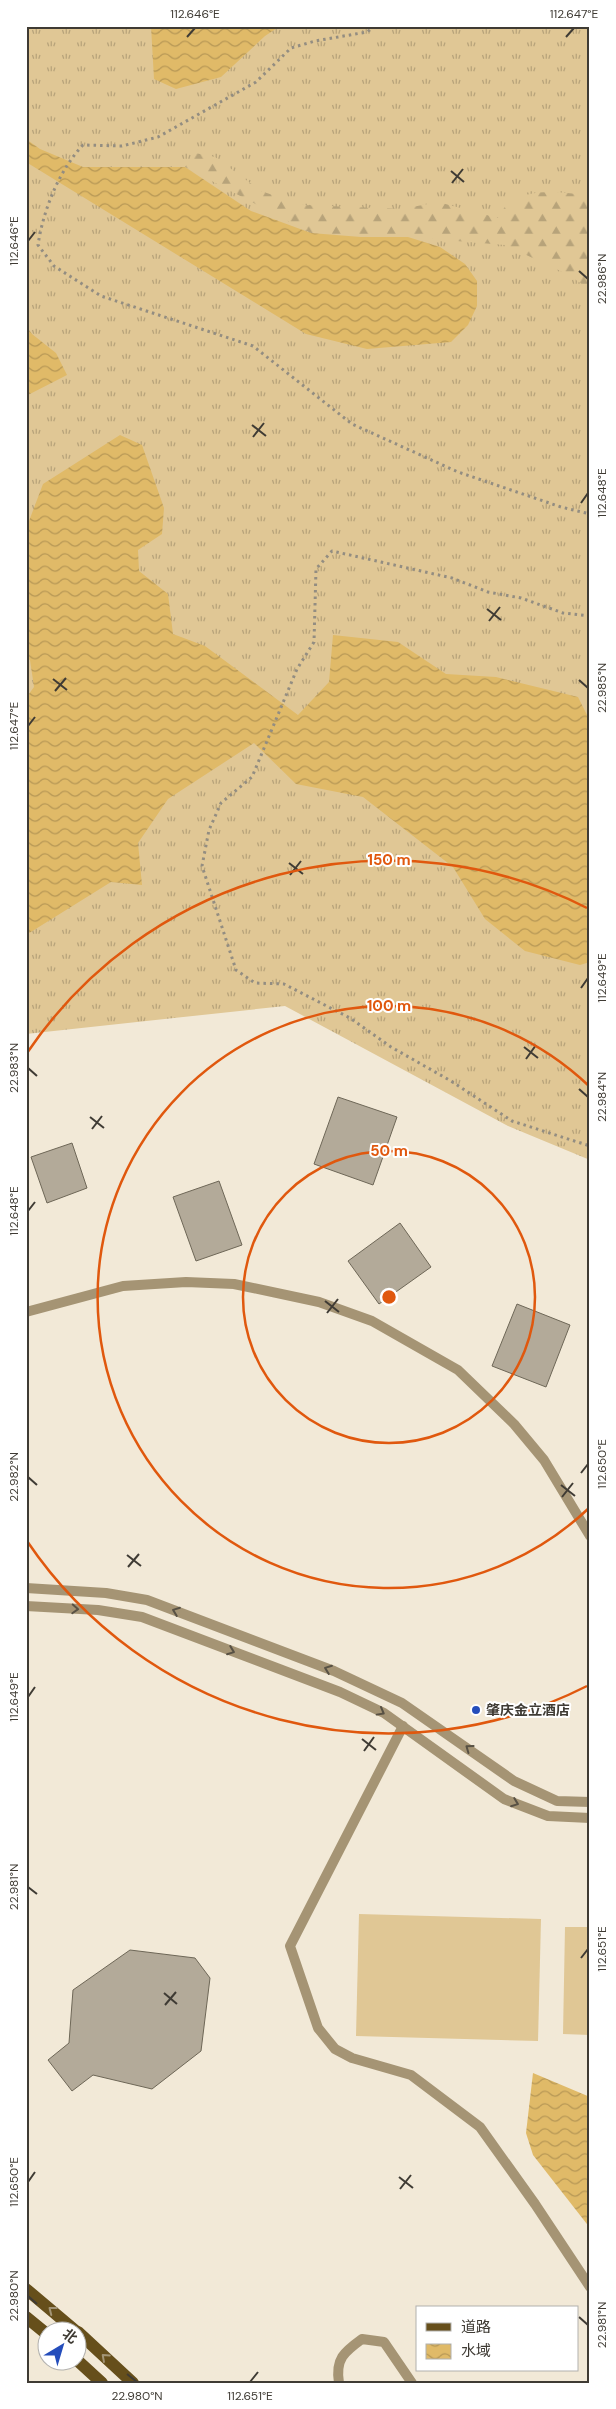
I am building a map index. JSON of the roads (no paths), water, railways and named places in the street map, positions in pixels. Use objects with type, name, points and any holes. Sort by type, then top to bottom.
[{"type":"main road","points":[[26,2289],[65,2322]]},
{"type":"main road","points":[[26,2317],[38,2327]]},
{"type":"main road","points":[[88,2342],[133,2383]]},
{"type":"main road","points":[[88,2370],[102,2383]]},
{"type":"street","points":[[26,1312],[123,1286],[186,1282],[234,1284],[319,1302],[372,1321],[458,1370],[514,1424],[544,1460],[590,1536]]},
{"type":"street","points":[[26,1588],[106,1593],[147,1600],[290,1654],[334,1671],[402,1703],[514,1781],[557,1801],[590,1802]]},
{"type":"street","points":[[26,1606],[98,1610],[142,1617],[340,1692],[384,1713],[504,1799],[548,1816],[590,1818]]},
{"type":"street","points":[[403,1726],[290,1946],[318,2028],[335,2049],[352,2058],[411,2075],[480,2127],[535,2204],[590,2287]]},
{"type":"street","points":[[339,2383],[337,2369],[345,2351],[362,2339],[384,2342],[412,2383]]},
{"type":"water","points":[[151,26],[280,26],[265,36],[221,77],[176,89],[154,79]]},
{"type":"water","points":[[26,139],[40,149],[83,167],[185,167],[251,211],[311,233],[361,237],[408,237],[440,247],[465,264],[477,281],[477,306],[468,325],[451,342],[367,349],[306,334],[26,162]]},
{"type":"water","points":[[26,326],[32,334],[56,353],[67,375],[26,396]]},
{"type":"water","points":[[120,435],[142,445],[164,508],[162,534],[138,550],[139,571],[168,594],[173,634],[205,646],[298,715],[329,682],[333,635],[398,642],[446,674],[496,677],[578,697],[590,721],[590,962],[580,965],[525,951],[485,919],[453,867],[363,797],[296,784],[254,743],[168,799],[138,843],[142,885],[111,882],[26,935],[26,698],[34,687],[30,660],[26,658],[26,529],[43,484]]},
{"type":"water","points":[[533,2073],[590,2097],[590,2228],[533,2155],[526,2133]]},
{"type":"place","name":"肇庆金立酒店","points":[[476,1710]]}]
